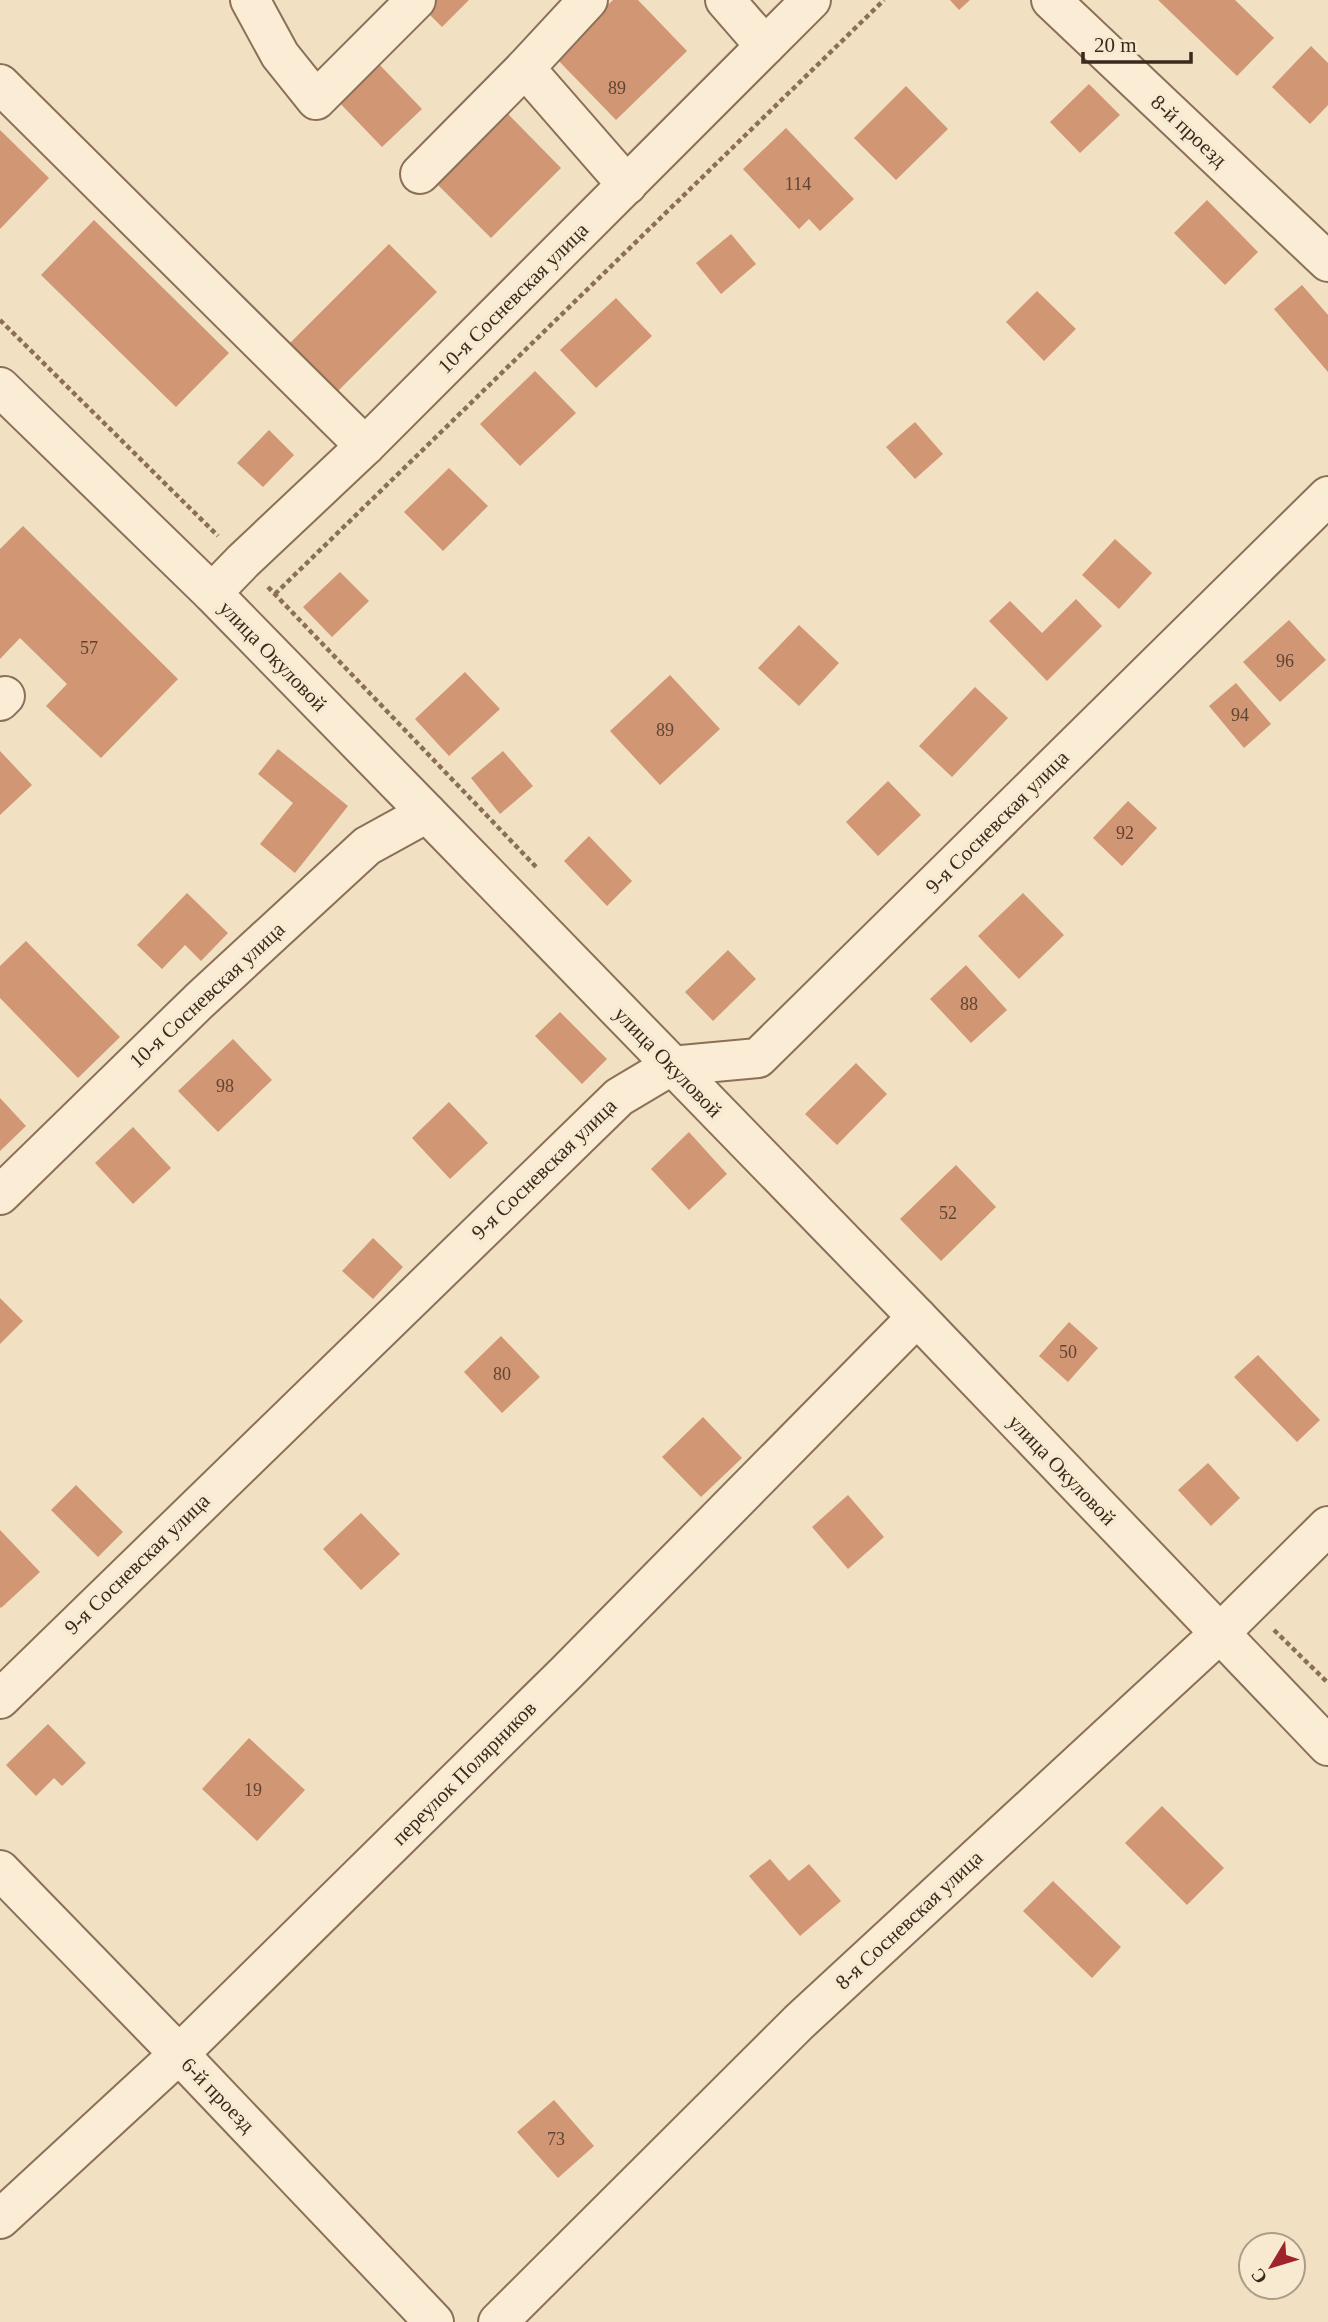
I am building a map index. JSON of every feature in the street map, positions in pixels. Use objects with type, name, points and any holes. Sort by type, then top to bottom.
[{"type":"street","points":[[250,0],[280,55],[316,100],[416,0]]},
{"type":"street","points":[[420,174],[588,0]]},
{"type":"street","points":[[725,0],[765,46]]},
{"type":"street","name":"10-я Сосневская улица","points":[[212,593],[365,446],[811,0]]},
{"type":"street","name":"8-й проезд","points":[[1051,0],[1328,262]]},
{"type":"street","points":[[525,68],[627,185]]},
{"type":"street","points":[[0,84],[365,446]]},
{"type":"street","name":"улица Окуловой","points":[[0,387],[212,593],[427,813],[917,1317],[1328,1746]]},
{"type":"street","name":"9-я Сосневская улица","points":[[0,1699],[618,1097],[671,1066],[758,1058],[1328,495]]},
{"type":"street","name":"10-я Сосневская улица","points":[[0,1195],[199,1002],[367,846],[427,813]]},
{"type":"street","name":"переулок Полярников","points":[[0,2218],[179,2053],[567,1672],[917,1317]]},
{"type":"street","name":"8-я Сосневская улица","points":[[498,2322],[799,2022],[1219,1634],[1328,1526]]},
{"type":"street","name":"6-й проезд","points":[[0,1870],[179,2053],[434,2322]]},
{"type":"path","points":[[275,594],[884,0]]},
{"type":"building","points":[[435,0],[469,0],[442,27],[425,10]]},
{"type":"building","points":[[613,0],[638,0],[687,51],[616,120],[555,57]]},
{"type":"building","points":[[950,0],[970,0],[959,10]]},
{"type":"building","points":[[1158,0],[1235,0],[1274,38],[1237,76]]},
{"type":"building","points":[[1311,46],[1328,63],[1328,105],[1310,124],[1272,87]]},
{"type":"building","points":[[375,60],[422,109],[382,147],[335,98]]},
{"type":"building","points":[[1089,84],[1120,115],[1080,153],[1050,122]]},
{"type":"building","points":[[906,86],[948,129],[896,180],[854,138]]},
{"type":"building","points":[[506,112],[561,168],[491,238],[435,182]]},
{"type":"building","points":[[786,128],[854,199],[820,231],[809,219],[799,229],[743,169]]},
{"type":"building","points":[[0,130],[49,178],[0,229]]},
{"type":"building","points":[[1207,200],[1258,252],[1225,285],[1174,233]]},
{"type":"building","points":[[94,220],[229,353],[176,407],[41,275]]},
{"type":"building","points":[[731,234],[756,264],[721,294],[696,263]]},
{"type":"building","points":[[389,244],[437,292],[333,396],[285,348]]},
{"type":"building","points":[[1302,285],[1328,315],[1328,372],[1274,309]]},
{"type":"building","points":[[1037,291],[1076,329],[1044,361],[1006,322]]},
{"type":"building","points":[[616,298],[652,336],[596,388],[560,350]]},
{"type":"building","points":[[535,371],[576,413],[520,466],[480,424]]},
{"type":"building","points":[[915,422],[943,454],[915,479],[886,447]]},
{"type":"building","points":[[269,430],[294,455],[263,487],[237,463]]},
{"type":"building","points":[[449,468],[488,506],[443,551],[404,512]]},
{"type":"building","points":[[23,526],[178,679],[101,758],[46,706],[67,684],[20,638],[0,659],[0,549]]},
{"type":"building","points":[[1115,539],[1152,573],[1119,609],[1082,575]]},
{"type":"building","points":[[340,572],[369,601],[332,637],[303,607]]},
{"type":"building","points":[[1076,599],[1102,626],[1047,681],[989,621],[1010,601],[1042,633]]},
{"type":"building","points":[[1289,620],[1326,660],[1280,702],[1243,662]]},
{"type":"building","points":[[799,625],[839,663],[799,706],[758,668]]},
{"type":"building","points":[[465,672],[500,709],[449,756],[415,719]]},
{"type":"building","points":[[670,675],[720,729],[660,785],[610,731]]},
{"type":"building","points":[[1236,683],[1271,724],[1244,748],[1209,706]]},
{"type":"building","points":[[975,687],[1008,718],[952,777],[919,746]]},
{"type":"building","points":[[278,749],[348,806],[295,873],[260,844],[293,803],[258,774]]},
{"type":"building","points":[[0,751],[32,785],[0,815]]},
{"type":"building","points":[[503,751],[533,786],[500,814],[471,778]]},
{"type":"building","points":[[888,781],[921,815],[878,856],[846,822]]},
{"type":"building","points":[[1128,801],[1157,828],[1122,866],[1093,838]]},
{"type":"building","points":[[589,836],[632,881],[607,906],[564,861]]},
{"type":"building","points":[[187,893],[228,933],[201,961],[185,945],[162,969],[137,945]]},
{"type":"building","points":[[1023,893],[1064,935],[1019,979],[978,936]]},
{"type":"building","points":[[26,941],[120,1037],[78,1078],[0,998],[0,966]]},
{"type":"building","points":[[728,950],[756,979],[713,1021],[685,992]]},
{"type":"building","points":[[966,965],[1007,1010],[971,1043],[930,999]]},
{"type":"building","points":[[560,1012],[607,1059],[582,1084],[535,1036]]},
{"type":"building","points":[[233,1039],[272,1080],[218,1132],[178,1091]]},
{"type":"building","points":[[856,1063],[887,1094],[837,1145],[805,1114]]},
{"type":"building","points":[[0,1098],[26,1126],[0,1151]]},
{"type":"building","points":[[449,1102],[488,1143],[450,1179],[412,1138]]},
{"type":"building","points":[[133,1127],[171,1168],[133,1204],[95,1163]]},
{"type":"building","points":[[689,1132],[727,1174],[689,1210],[651,1169]]},
{"type":"building","points":[[956,1165],[996,1207],[941,1261],[900,1219]]},
{"type":"building","points":[[373,1238],[403,1267],[373,1299],[342,1271]]},
{"type":"building","points":[[0,1298],[23,1321],[0,1344]]},
{"type":"building","points":[[1069,1322],[1098,1348],[1068,1382],[1039,1356]]},
{"type":"building","points":[[501,1336],[540,1377],[502,1413],[464,1372]]},
{"type":"building","points":[[1258,1355],[1320,1420],[1297,1442],[1234,1377]]},
{"type":"building","points":[[703,1417],[742,1458],[701,1497],[662,1457]]},
{"type":"building","points":[[1208,1463],[1240,1498],[1211,1526],[1178,1490]]},
{"type":"building","points":[[76,1485],[123,1532],[98,1557],[51,1510]]},
{"type":"building","points":[[848,1495],[884,1537],[848,1569],[812,1527]]},
{"type":"building","points":[[361,1513],[400,1554],[361,1590],[323,1549]]},
{"type":"building","points":[[0,1530],[40,1572],[1,1608],[0,1607]]},
{"type":"building","points":[[48,1724],[86,1763],[62,1786],[54,1778],[36,1796],[6,1765]]},
{"type":"building","points":[[249,1738],[305,1790],[257,1841],[202,1789]]},
{"type":"building","points":[[1162,1806],[1224,1868],[1187,1905],[1125,1843]]},
{"type":"building","points":[[770,1859],[789,1881],[809,1864],[841,1901],[800,1936],[749,1876]]},
{"type":"building","points":[[1053,1881],[1121,1947],[1092,1978],[1023,1911]]},
{"type":"building","points":[[554,2100],[594,2146],[558,2178],[517,2132]]}]
